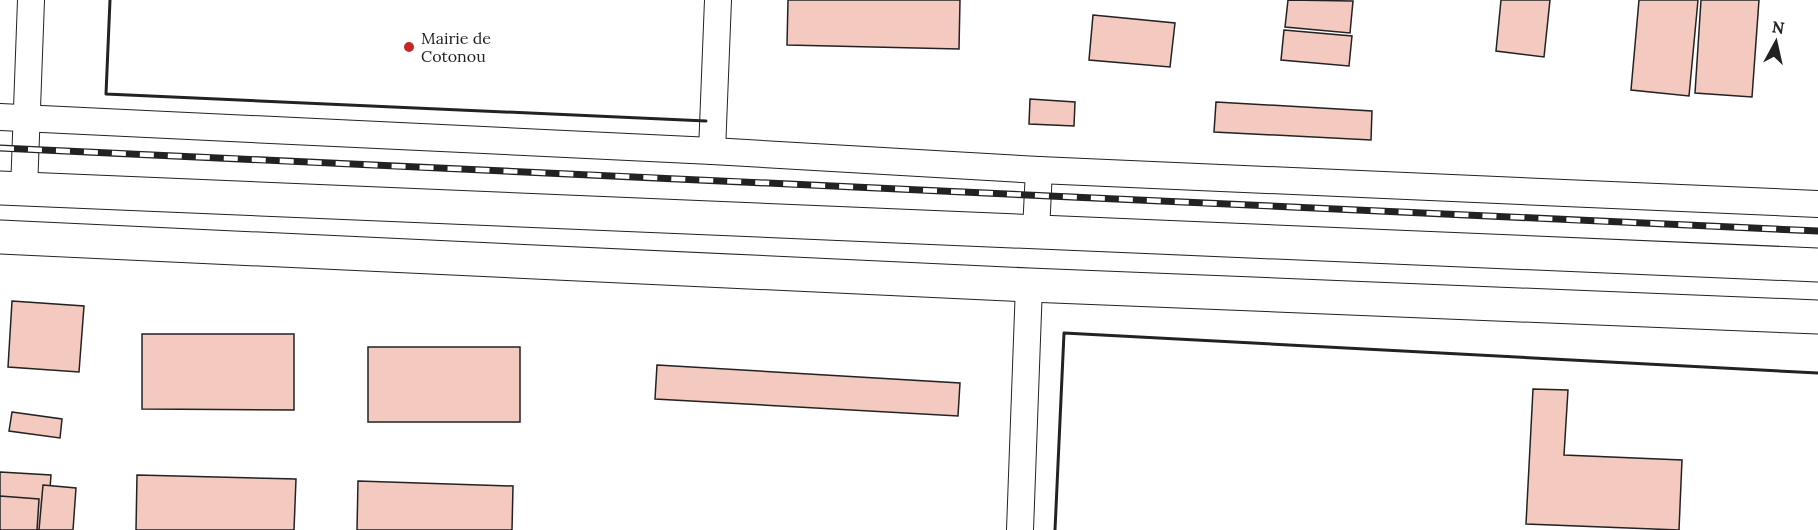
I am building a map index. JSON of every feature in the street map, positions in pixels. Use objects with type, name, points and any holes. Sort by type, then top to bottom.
[{"type":"highway","points":[[12,189],[1818,265]]},
{"type":"highway","points":[[0,237],[1029,285],[1818,317]]},
{"type":"street","points":[[12,189],[27,118],[31,0]]},
{"type":"street","points":[[712,150],[718,0]]},
{"type":"street","points":[[0,117],[712,150],[1039,170],[1818,204]]},
{"type":"street","points":[[1036,231],[1039,170]]},
{"type":"street","points":[[1020,530],[1029,285]]},
{"type":"building","points":[[788,0],[960,0],[959,49],[787,45]]},
{"type":"building","points":[[1288,0],[1353,1],[1350,33],[1285,27]]},
{"type":"building","points":[[1501,0],[1550,0],[1544,57],[1496,51]]},
{"type":"building","points":[[1639,0],[1698,0],[1689,96],[1631,90]]},
{"type":"building","points":[[1701,0],[1759,0],[1752,97],[1695,93]]},
{"type":"building","points":[[1093,15],[1175,23],[1170,67],[1089,60]]},
{"type":"building","points":[[1284,30],[1352,36],[1349,66],[1281,60]]},
{"type":"building","points":[[1030,99],[1075,102],[1074,126],[1029,124]]},
{"type":"building","points":[[1216,102],[1372,111],[1371,140],[1214,132]]},
{"type":"building","points":[[12,301],[84,306],[79,372],[8,367]]},
{"type":"building","points":[[142,334],[294,334],[294,410],[142,409]]},
{"type":"building","points":[[368,347],[520,347],[520,422],[368,422]]},
{"type":"building","points":[[657,365],[960,383],[958,416],[655,399]]},
{"type":"building","points":[[1533,389],[1568,390],[1564,455],[1682,460],[1679,530],[1526,524]]},
{"type":"building","points":[[12,412],[62,419],[60,438],[9,431]]},
{"type":"building","points":[[0,472],[51,475],[47,530],[0,530]]},
{"type":"building","points":[[137,475],[296,479],[294,530],[136,530]]},
{"type":"building","points":[[358,481],[513,486],[512,530],[357,530]]},
{"type":"building","points":[[43,485],[76,488],[73,530],[39,530]]},
{"type":"building","points":[[0,496],[39,499],[37,530],[0,530]]},
{"type":"railway","points":[[0,148],[1818,231]]},
{"type":"wall","points":[[110,0],[106,94],[706,121]]},
{"type":"wall","points":[[1055,530],[1064,333],[1818,373]]},
{"type":"place","name":"Mairie de Cotonou","points":[[409,47]]}]
